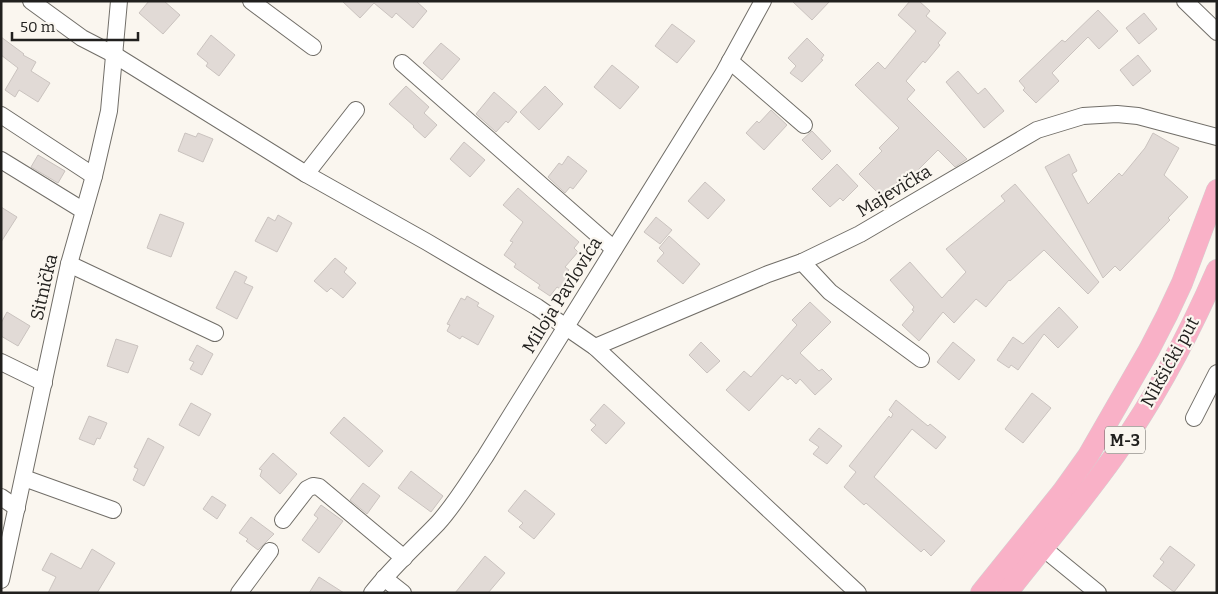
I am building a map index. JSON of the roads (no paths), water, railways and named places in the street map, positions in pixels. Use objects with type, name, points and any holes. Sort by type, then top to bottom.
[{"type":"main road","points":[[981,593],[1063,491],[1088,456],[1167,315],[1182,283],[1217,190]]},
{"type":"main road","name":"Nikšićki put","points":[[1007,593],[1092,486],[1139,418],[1183,342],[1217,270]]},
{"type":"street","points":[[30,1],[82,38],[113,54],[306,174],[537,307],[594,347],[858,593]]},
{"type":"street","name":"Sitnička","points":[[1,580],[69,264],[94,176],[109,111],[119,1]]},
{"type":"street","points":[[251,1],[312,46]]},
{"type":"street","name":"Miloja Pavlovića","points":[[372,593],[454,504],[730,61],[763,1]]},
{"type":"street","points":[[1185,1],[1217,32]]},
{"type":"street","points":[[730,61],[804,125]]},
{"type":"street","points":[[402,63],[614,249]]},
{"type":"street","points":[[306,174],[356,110]]},
{"type":"street","name":"Majevička","points":[[594,347],[768,274],[802,262],[860,234],[1037,130],[1072,118],[1104,113],[1128,115],[1217,137]]},
{"type":"street","points":[[1,115],[94,176]]},
{"type":"street","points":[[1,160],[84,211]]},
{"type":"street","points":[[802,262],[830,292],[920,359]]},
{"type":"street","points":[[69,264],[216,332]]},
{"type":"street","points":[[1,362],[44,383]]},
{"type":"street","points":[[1194,418],[1217,373]]},
{"type":"street","points":[[24,478],[113,510]]},
{"type":"street","points":[[283,520],[307,489],[313,486],[319,487],[404,558]]},
{"type":"street","points":[[1,497],[17,508]]},
{"type":"street","points":[[1043,548],[1098,593]]},
{"type":"street","points":[[239,593],[270,551]]},
{"type":"street","points":[[384,578],[403,593]]}]
